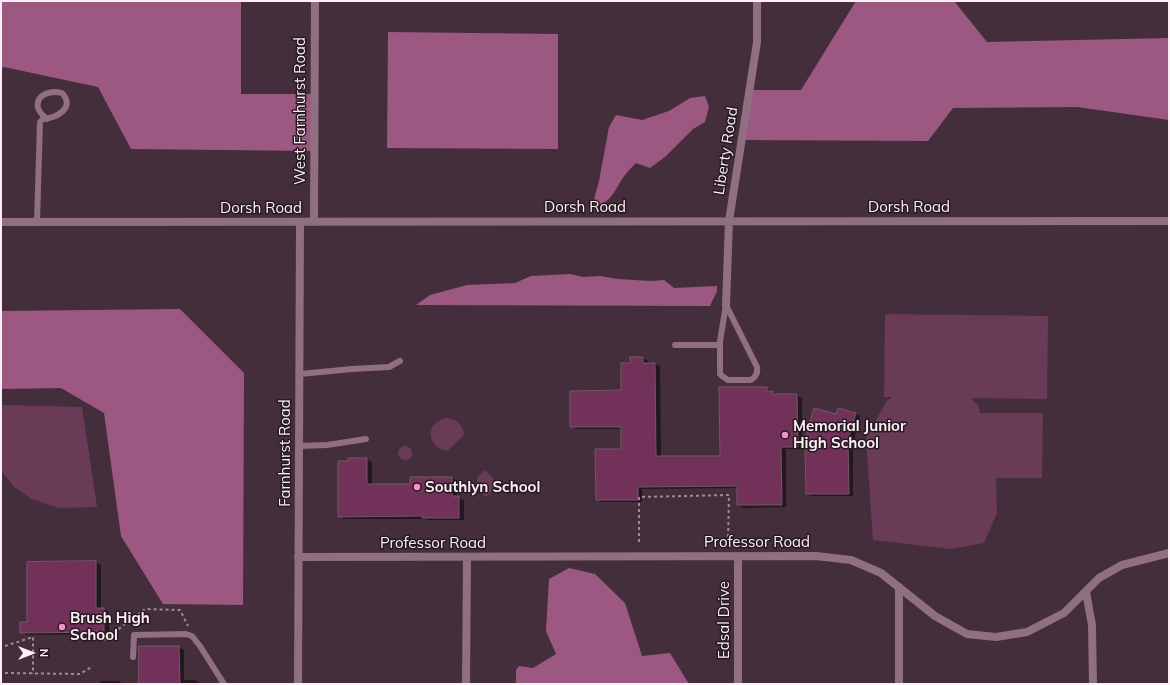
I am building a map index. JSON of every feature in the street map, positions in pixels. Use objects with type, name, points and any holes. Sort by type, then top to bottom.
[{"type":"street","name":"West Farnhurst Road","points":[[314,222],[315,1]]},
{"type":"street","name":"Liberty Road","points":[[726,305],[729,221],[757,42],[757,1]]},
{"type":"street","name":"Dorsh Road","points":[[1,222],[1169,221]]},
{"type":"street","name":"Farnhurst Road","points":[[298,684],[300,222]]},
{"type":"street","name":"Professor Road","points":[[298,556],[816,556],[851,560],[881,573],[935,616],[967,634],[996,637],[1027,632],[1064,612],[1099,578],[1122,565],[1169,553]]},
{"type":"street","name":"Edsal Drive","points":[[738,556],[738,684]]},
{"type":"street","points":[[466,684],[467,557]]},
{"type":"street","points":[[899,587],[899,684]]},
{"type":"street","points":[[1086,592],[1092,625],[1093,684]]},
{"type":"lane","points":[[37,222],[40,122],[42,119],[46,119],[52,118],[61,114],[66,106],[66,100],[62,93],[50,92],[42,96],[40,99],[38,106],[46,119]]},
{"type":"lane","points":[[726,305],[757,367],[758,372],[751,380],[728,380],[720,374],[720,345],[726,305]]},
{"type":"lane","points":[[675,346],[720,345]]},
{"type":"lane","points":[[300,374],[389,367],[400,361]]},
{"type":"lane","points":[[299,446],[327,446],[366,439]]},
{"type":"lane","points":[[133,657],[134,635],[186,634],[192,636],[200,646],[224,684]]},
{"type":"path","points":[[639,542],[639,497],[729,495],[728,541]]},
{"type":"path","points":[[104,640],[145,609],[180,610],[192,636]]},
{"type":"path","points":[[5,646],[33,637],[33,674]]},
{"type":"path","points":[[5,673],[80,674],[93,666]]},
{"type":"shaded area","points":[[1,1],[241,1],[241,94],[315,94],[314,151],[131,149],[98,87],[4,67],[1,69]]},
{"type":"shaded area","points":[[856,1],[954,1],[987,42],[1169,38],[1169,120],[1077,107],[953,108],[928,141],[742,140],[749,90],[801,90]]},
{"type":"shaded area","points":[[388,32],[558,34],[558,149],[387,148]]},
{"type":"shaded area","points":[[705,96],[709,107],[705,122],[693,129],[665,157],[650,168],[636,163],[625,175],[611,197],[597,206],[593,203],[599,181],[609,127],[616,115],[642,120],[669,111],[690,98]]},
{"type":"shaded area","points":[[570,274],[583,277],[600,276],[618,279],[651,281],[664,280],[674,288],[717,286],[717,291],[710,306],[416,305],[430,295],[467,285],[515,283],[531,276]]},
{"type":"shaded area","points":[[180,309],[244,373],[243,605],[163,604],[121,536],[104,413],[61,388],[1,389],[1,311]]},
{"type":"shaded area","points":[[885,314],[1048,316],[1047,399],[970,398],[978,405],[980,413],[1043,413],[1042,478],[996,478],[997,513],[984,543],[951,549],[873,540],[866,438],[886,402],[892,397],[884,397]]},
{"type":"shaded area","points":[[1,405],[82,407],[97,507],[59,508],[32,499],[14,487],[1,470]]},
{"type":"shaded area","points":[[446,418],[459,423],[464,435],[447,451],[435,444],[432,440],[431,434],[434,425]]},
{"type":"shaded area","points":[[402,446],[408,446],[412,450],[412,456],[408,460],[402,460],[398,456],[398,450]]},
{"type":"shaded area","points":[[485,470],[493,478],[493,490],[486,497],[478,490],[477,478]]},
{"type":"shaded area","points":[[569,568],[595,574],[625,603],[642,656],[670,653],[689,684],[516,684],[516,670],[519,666],[533,668],[556,654],[546,631],[549,579]]},
{"type":"building","name":"Memorial Junior High School","points":[[630,357],[643,357],[643,363],[655,363],[656,456],[720,456],[719,387],[767,387],[767,391],[773,391],[773,394],[797,394],[798,447],[781,447],[782,505],[737,505],[737,486],[638,487],[638,500],[596,500],[595,449],[621,449],[621,427],[570,427],[570,391],[621,390],[621,363],[630,363]]},
{"type":"building","points":[[814,408],[836,414],[838,408],[856,413],[848,440],[849,494],[806,494],[804,447]]},
{"type":"building","name":"Southlyn School","points":[[348,458],[367,458],[367,484],[410,484],[410,477],[452,477],[452,496],[459,496],[459,518],[422,518],[422,516],[338,517],[338,461],[348,461]]},
{"type":"building","name":"Brush High School","points":[[96,561],[96,608],[104,608],[104,632],[20,633],[20,622],[27,622],[27,562]]},
{"type":"building","points":[[139,646],[179,646],[180,684],[139,684]]},
{"type":"place","name":"Memorial Junior High School","points":[[785,435]]},
{"type":"place","name":"Southlyn School","points":[[417,487]]},
{"type":"place","name":"Brush High School","points":[[62,627]]}]
